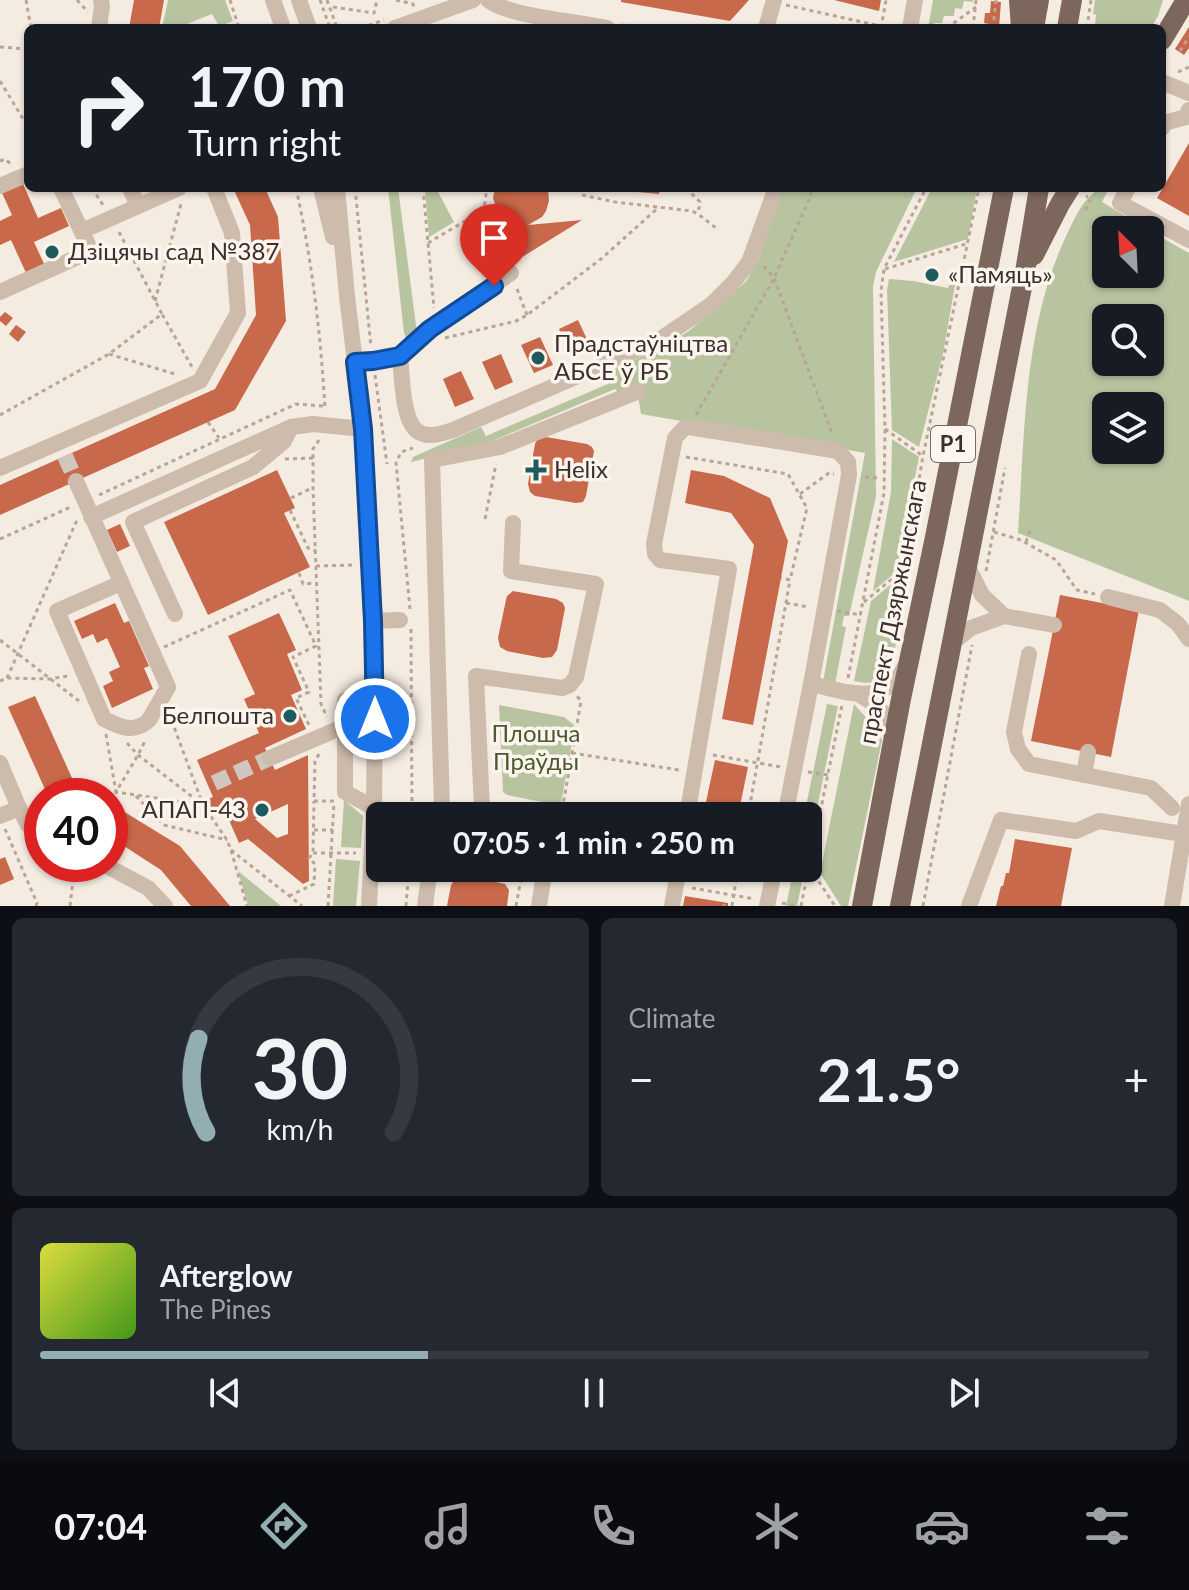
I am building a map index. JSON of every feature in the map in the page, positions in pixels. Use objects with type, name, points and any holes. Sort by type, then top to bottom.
[{"type":"main road","points":[[1019,0],[1021,24]]},
{"type":"main road","points":[[1035,24],[1039,0]]},
{"type":"main road","points":[[1068,24],[1072,0]]},
{"type":"main road","points":[[1166,34],[1186,0]]},
{"type":"main road","name":"праспект Дзяржынскага","points":[[862,906],[908,661],[1003,192]]},
{"type":"main road","points":[[1025,272],[1038,192]]},
{"type":"main road","name":"Р1","points":[[900,906],[1025,272],[1068,192]]},
{"type":"street","points":[[100,24],[101,0]]},
{"type":"street","points":[[273,0],[282,24]]},
{"type":"street","points":[[299,0],[308,24]]},
{"type":"street","points":[[406,24],[473,0]]},
{"type":"street","points":[[488,0],[509,10],[585,24]]},
{"type":"street","points":[[911,24],[915,0]]},
{"type":"street","points":[[1166,34],[1174,0]]},
{"type":"street","points":[[768,24],[779,3]]},
{"type":"street","points":[[1166,84],[1189,93]]},
{"type":"street","points":[[1166,122],[1188,116]]},
{"type":"street","points":[[0,186],[24,176]]},
{"type":"street","points":[[0,292],[91,251],[63,192]]},
{"type":"street","points":[[132,192],[138,206]]},
{"type":"street","points":[[0,468],[62,450],[200,381],[238,313],[232,233],[216,192]]},
{"type":"street","points":[[322,192],[347,296]]},
{"type":"street","points":[[337,192],[363,429],[373,621],[374,802]]},
{"type":"street","points":[[400,356],[409,420],[417,431],[431,435],[656,342],[712,304],[733,283],[749,262],[775,192]]},
{"type":"street","points":[[82,231],[138,206],[180,195]]},
{"type":"street","points":[[1124,195],[1189,240]]},
{"type":"street","points":[[355,362],[400,356],[430,329],[511,273]]},
{"type":"street","points":[[442,802],[432,460],[500,447],[639,391]]},
{"type":"street","points":[[88,509],[291,427],[303,424],[326,433],[363,429]]},
{"type":"street","points":[[175,614],[133,522],[253,467],[284,441],[291,427]]},
{"type":"street","points":[[689,802],[729,569],[660,560],[655,554],[654,544],[675,438],[689,427],[838,451],[848,462],[849,475],[788,802]]},
{"type":"street","points":[[76,481],[168,687],[149,720],[140,727],[127,729],[104,719],[57,611],[121,583]]},
{"type":"street","points":[[482,802],[476,676],[562,688],[570,685],[576,677],[596,584],[511,571],[513,523]]},
{"type":"street","points":[[967,565],[982,595],[1004,616]]},
{"type":"street","points":[[1108,597],[1160,610],[1178,624],[1189,639]]},
{"type":"street","points":[[952,643],[976,625],[1004,616],[1054,625]]},
{"type":"street","points":[[373,621],[400,620]]},
{"type":"street","points":[[1029,654],[1014,732],[1018,749],[1029,764],[1151,788],[1181,806]]},
{"type":"street","points":[[811,684],[852,693],[874,694],[889,688],[908,661]]},
{"type":"street","points":[[852,693],[881,708],[891,728],[893,746]]},
{"type":"street","points":[[345,700],[339,728],[345,792],[366,804]]},
{"type":"street","points":[[270,758],[339,728]]},
{"type":"street","points":[[1084,775],[1088,752]]},
{"type":"street","points":[[0,763],[24,817]]},
{"type":"street","points":[[1144,828],[1181,806],[1189,797]]},
{"type":"street","points":[[1172,906],[1183,834],[1181,806]]},
{"type":"street","points":[[0,817],[19,808]]},
{"type":"street","points":[[969,906],[1001,820],[1076,831],[1099,821],[1183,834]]},
{"type":"street","points":[[128,877],[148,888],[165,906]]},
{"type":"street","points":[[369,906],[370,882]]},
{"type":"street","points":[[425,906],[428,882]]},
{"type":"street","points":[[539,906],[543,882]]},
{"type":"street","points":[[672,906],[676,882]]},
{"type":"street","points":[[768,903],[772,882]]},
{"type":"path","points":[[26,0],[30,24]]},
{"type":"path","points":[[230,0],[238,24]]},
{"type":"path","points":[[320,0],[327,24]]},
{"type":"path","points":[[327,0],[336,24]]},
{"type":"path","points":[[333,7],[374,13],[377,0]]},
{"type":"path","points":[[396,0],[413,4],[414,9]]},
{"type":"path","points":[[779,3],[791,0]]},
{"type":"path","points":[[882,24],[886,0]]},
{"type":"path","points":[[974,24],[976,0]]},
{"type":"path","points":[[993,24],[996,0]]},
{"type":"path","points":[[1088,24],[1091,0]]},
{"type":"path","points":[[779,3],[868,24]]},
{"type":"path","points":[[953,24],[976,7]]},
{"type":"path","points":[[1180,51],[1189,37]]},
{"type":"path","points":[[0,47],[24,49]]},
{"type":"path","points":[[0,81],[24,120]]},
{"type":"path","points":[[94,192],[200,381]]},
{"type":"path","points":[[297,192],[320,345],[326,433],[318,442]]},
{"type":"path","points":[[355,192],[387,464]]},
{"type":"path","points":[[483,227],[486,192]]},
{"type":"path","points":[[690,192],[700,202],[698,214]]},
{"type":"path","points":[[689,427],[774,278],[811,192]]},
{"type":"path","points":[[822,806],[852,693],[863,602],[884,493],[881,291],[884,269],[924,192]]},
{"type":"path","points":[[863,602],[904,569],[923,456],[978,192]]},
{"type":"path","points":[[1085,210],[1091,199],[1082,195],[1087,192]]},
{"type":"path","points":[[155,301],[180,195]]},
{"type":"path","points":[[582,195],[692,211],[716,228]]},
{"type":"path","points":[[435,340],[516,321],[527,315],[601,259],[659,207]]},
{"type":"path","points":[[428,243],[465,221],[498,213]]},
{"type":"path","points":[[884,269],[969,243]]},
{"type":"path","points":[[753,252],[774,278],[838,451]]},
{"type":"path","points":[[511,273],[527,315]]},
{"type":"path","points":[[950,282],[961,284]]},
{"type":"path","points":[[0,415],[109,354],[162,314]]},
{"type":"path","points":[[109,354],[200,381]]},
{"type":"path","points":[[0,539],[88,509],[296,404],[325,406]]},
{"type":"path","points":[[885,429],[923,456]]},
{"type":"path","points":[[326,433],[313,449],[318,646],[321,704],[339,728]]},
{"type":"path","points":[[485,519],[500,447]]},
{"type":"path","points":[[672,455],[788,474],[807,508],[790,580],[750,802]]},
{"type":"path","points":[[982,595],[1007,457]]},
{"type":"path","points":[[396,463],[411,620],[412,802]]},
{"type":"path","points":[[800,494],[829,473],[849,475]]},
{"type":"path","points":[[868,477],[883,478]]},
{"type":"path","points":[[291,498],[313,488]]},
{"type":"path","points":[[7,678],[88,509]]},
{"type":"path","points":[[290,510],[308,548],[316,551]]},
{"type":"path","points":[[1026,542],[1030,531]]},
{"type":"path","points":[[994,532],[1026,542],[1056,560],[1077,590],[1108,597]]},
{"type":"path","points":[[316,566],[358,564]]},
{"type":"path","points":[[299,573],[303,584],[317,583]]},
{"type":"path","points":[[781,578],[790,580]]},
{"type":"path","points":[[158,649],[290,590],[318,646]]},
{"type":"path","points":[[923,906],[976,625]]},
{"type":"path","points":[[289,896],[314,884],[315,864],[309,858],[313,853],[315,761],[321,751],[294,699],[309,692],[291,658],[318,646]]},
{"type":"path","points":[[0,681],[7,678],[49,679],[84,673]]},
{"type":"path","points":[[564,802],[581,701],[570,685]]},
{"type":"path","points":[[128,793],[203,805],[163,698]]},
{"type":"path","points":[[104,719],[114,778]]},
{"type":"path","points":[[124,778],[145,741]]},
{"type":"path","points":[[572,753],[694,773]]},
{"type":"path","points":[[698,753],[828,775]]},
{"type":"path","points":[[134,794],[164,825],[227,840]]},
{"type":"path","points":[[314,801],[334,801],[328,906]]},
{"type":"path","points":[[0,817],[36,906]]},
{"type":"path","points":[[314,830],[333,830]]},
{"type":"path","points":[[247,906],[231,850],[302,906]]},
{"type":"path","points":[[313,853],[366,853]]},
{"type":"path","points":[[69,905],[72,882]]},
{"type":"path","points":[[406,906],[408,882]]},
{"type":"path","points":[[516,906],[520,882]]},
{"type":"path","points":[[695,882],[768,903],[800,906],[806,882]]},
{"type":"path","points":[[732,906],[735,882]]},
{"type":"path","points":[[819,882],[835,906]]},
{"type":"green space","points":[[168,0],[225,0],[233,21],[218,24],[212,14],[187,24],[163,24]]},
{"type":"green space","points":[[933,0],[973,0],[964,1],[962,9],[955,8],[954,16],[944,16],[942,23],[929,24]]},
{"type":"green space","points":[[1095,0],[1163,0],[1153,24],[1095,24],[1096,15],[1093,14]]},
{"type":"green space","points":[[388,192],[399,192],[417,333],[413,339],[406,338]]},
{"type":"green space","points":[[425,192],[438,192],[454,222],[429,237]]},
{"type":"green space","points":[[781,192],[915,192],[876,272],[873,286],[876,496],[849,616],[844,616],[842,626],[846,627],[835,684],[823,682],[865,453],[641,414],[637,390],[615,389],[485,444],[411,462],[413,457],[481,427],[486,436],[608,384],[604,374],[668,345],[690,330],[747,280],[759,258]]},
{"type":"green space","points":[[930,192],[976,192],[968,239],[894,262]]},
{"type":"green space","points":[[1096,192],[1107,192],[1102,202],[1126,216],[1092,216],[1092,288],[1164,288],[1164,239],[1189,253],[1189,601],[1018,533],[1025,418],[1034,341],[1053,267],[1081,207]]},
{"type":"green space","points":[[889,279],[948,288],[955,285],[943,354],[919,447],[892,430]]},
{"type":"green space","points":[[892,439],[919,457],[896,572],[873,591],[891,492]]},
{"type":"green space","points":[[902,575],[907,576],[892,667],[876,682],[854,681],[871,601]]},
{"type":"green space","points":[[827,704],[838,706],[818,802],[807,802]]},
{"type":"green space","points":[[854,704],[882,740],[848,906],[841,906],[822,876]]},
{"type":"green space","name":"Плошча Праўды","points":[[499,705],[564,717],[574,725],[561,802],[542,802],[503,792]]},
{"type":"green space","points":[[344,800],[363,816],[361,848],[341,847]]},
{"type":"green space","points":[[336,859],[360,861],[356,906],[333,906]]},
{"type":"green space","points":[[238,871],[281,906],[248,906]]},
{"type":"green space","points":[[791,882],[802,882],[797,906],[786,906]]},
{"type":"building","points":[[134,0],[164,0],[160,24],[130,24]]},
{"type":"building","points":[[621,0],[749,0],[730,21]]},
{"type":"building","points":[[834,0],[881,0],[879,11]]},
{"type":"building","points":[[991,1],[1001,2],[999,24],[984,23],[985,13],[990,13]]},
{"type":"building","points":[[1189,27],[1189,48],[1184,55],[1175,49]]},
{"type":"building","points":[[1189,143],[1189,216],[1157,198],[1160,192],[1166,192],[1166,183]]},
{"type":"building","points":[[23,184],[38,218],[61,208],[69,226],[34,242],[45,266],[27,275],[11,240],[0,245],[0,221],[12,215],[2,193]]},
{"type":"building","points":[[235,192],[267,192],[278,217],[286,321],[235,410],[0,515],[0,485],[215,389],[256,315],[250,225]]},
{"type":"building","points":[[494,192],[548,192],[546,211],[528,225],[582,220],[498,272],[467,227],[516,225],[498,213]]},
{"type":"building","points":[[5,312],[13,318],[6,326],[0,321]]},
{"type":"building","points":[[578,320],[591,348],[571,357],[559,329]]},
{"type":"building","points":[[16,325],[26,332],[18,342],[9,334]]},
{"type":"building","points":[[540,337],[553,365],[534,373],[521,345]]},
{"type":"building","points":[[501,354],[513,382],[495,390],[482,362]]},
{"type":"building","points":[[461,371],[474,399],[455,407],[443,379]]},
{"type":"building","points":[[546,437],[592,447],[594,451],[583,502],[535,496],[530,492],[528,484],[535,444]]},
{"type":"building","points":[[277,470],[295,508],[284,513],[310,567],[208,615],[164,522]]},
{"type":"building","points":[[691,470],[724,476],[770,498],[788,541],[753,725],[722,719],[754,545],[731,513],[685,503]]},
{"type":"building","points":[[120,524],[130,546],[117,552],[107,530]]},
{"type":"building","points":[[513,591],[563,603],[565,608],[557,650],[552,657],[543,658],[500,647],[498,638],[506,600]]},
{"type":"building","points":[[1060,595],[1139,610],[1111,757],[1031,741]]},
{"type":"building","points":[[115,603],[124,623],[129,621],[149,666],[144,668],[153,689],[112,708],[103,686],[113,681],[109,672],[120,667],[107,638],[97,643],[93,634],[82,639],[74,621]]},
{"type":"building","points":[[279,613],[296,650],[287,654],[302,690],[291,695],[306,729],[265,748],[275,770],[308,755],[309,881],[303,884],[248,839],[239,843],[229,820],[214,813],[205,800],[213,797],[197,760],[259,733],[244,699],[255,694],[228,636]],"holes":[[[288,804],[288,834],[277,838],[255,819]]]},
{"type":"building","points":[[35,696],[72,778],[40,778],[8,707]]},
{"type":"building","points":[[715,760],[748,767],[741,802],[706,802]]},
{"type":"building","points":[[128,814],[180,846],[230,906],[191,906],[161,870],[128,849]]},
{"type":"building","points":[[1015,839],[1072,848],[1061,906],[996,906],[1006,873],[1009,873]]},
{"type":"building","points":[[5,857],[14,879],[0,885],[0,859]]},
{"type":"building","points":[[453,882],[505,884],[509,890],[507,906],[447,906]]},
{"type":"building","points":[[685,896],[728,903],[728,906],[683,906]]},
{"type":"tunnel","points":[[65,456],[76,481]]},
{"type":"tunnel","points":[[214,783],[270,758]]},
{"type":"place","name":"Дзіцячы сад №387","points":[[52,252]]},
{"type":"place","name":"«Памяць»","points":[[932,275]]},
{"type":"place","name":"Прадстаўніцтва АБСЕ ў РБ","points":[[538,358]]},
{"type":"place","name":"Helix","points":[[536,470]]},
{"type":"place","name":"Белпошта","points":[[290,716]]},
{"type":"place","name":"АПАП-43","points":[[262,810]]},
{"type":"route","points":[[375,719],[363,429],[355,362],[400,356],[430,329],[494,286]]}]
